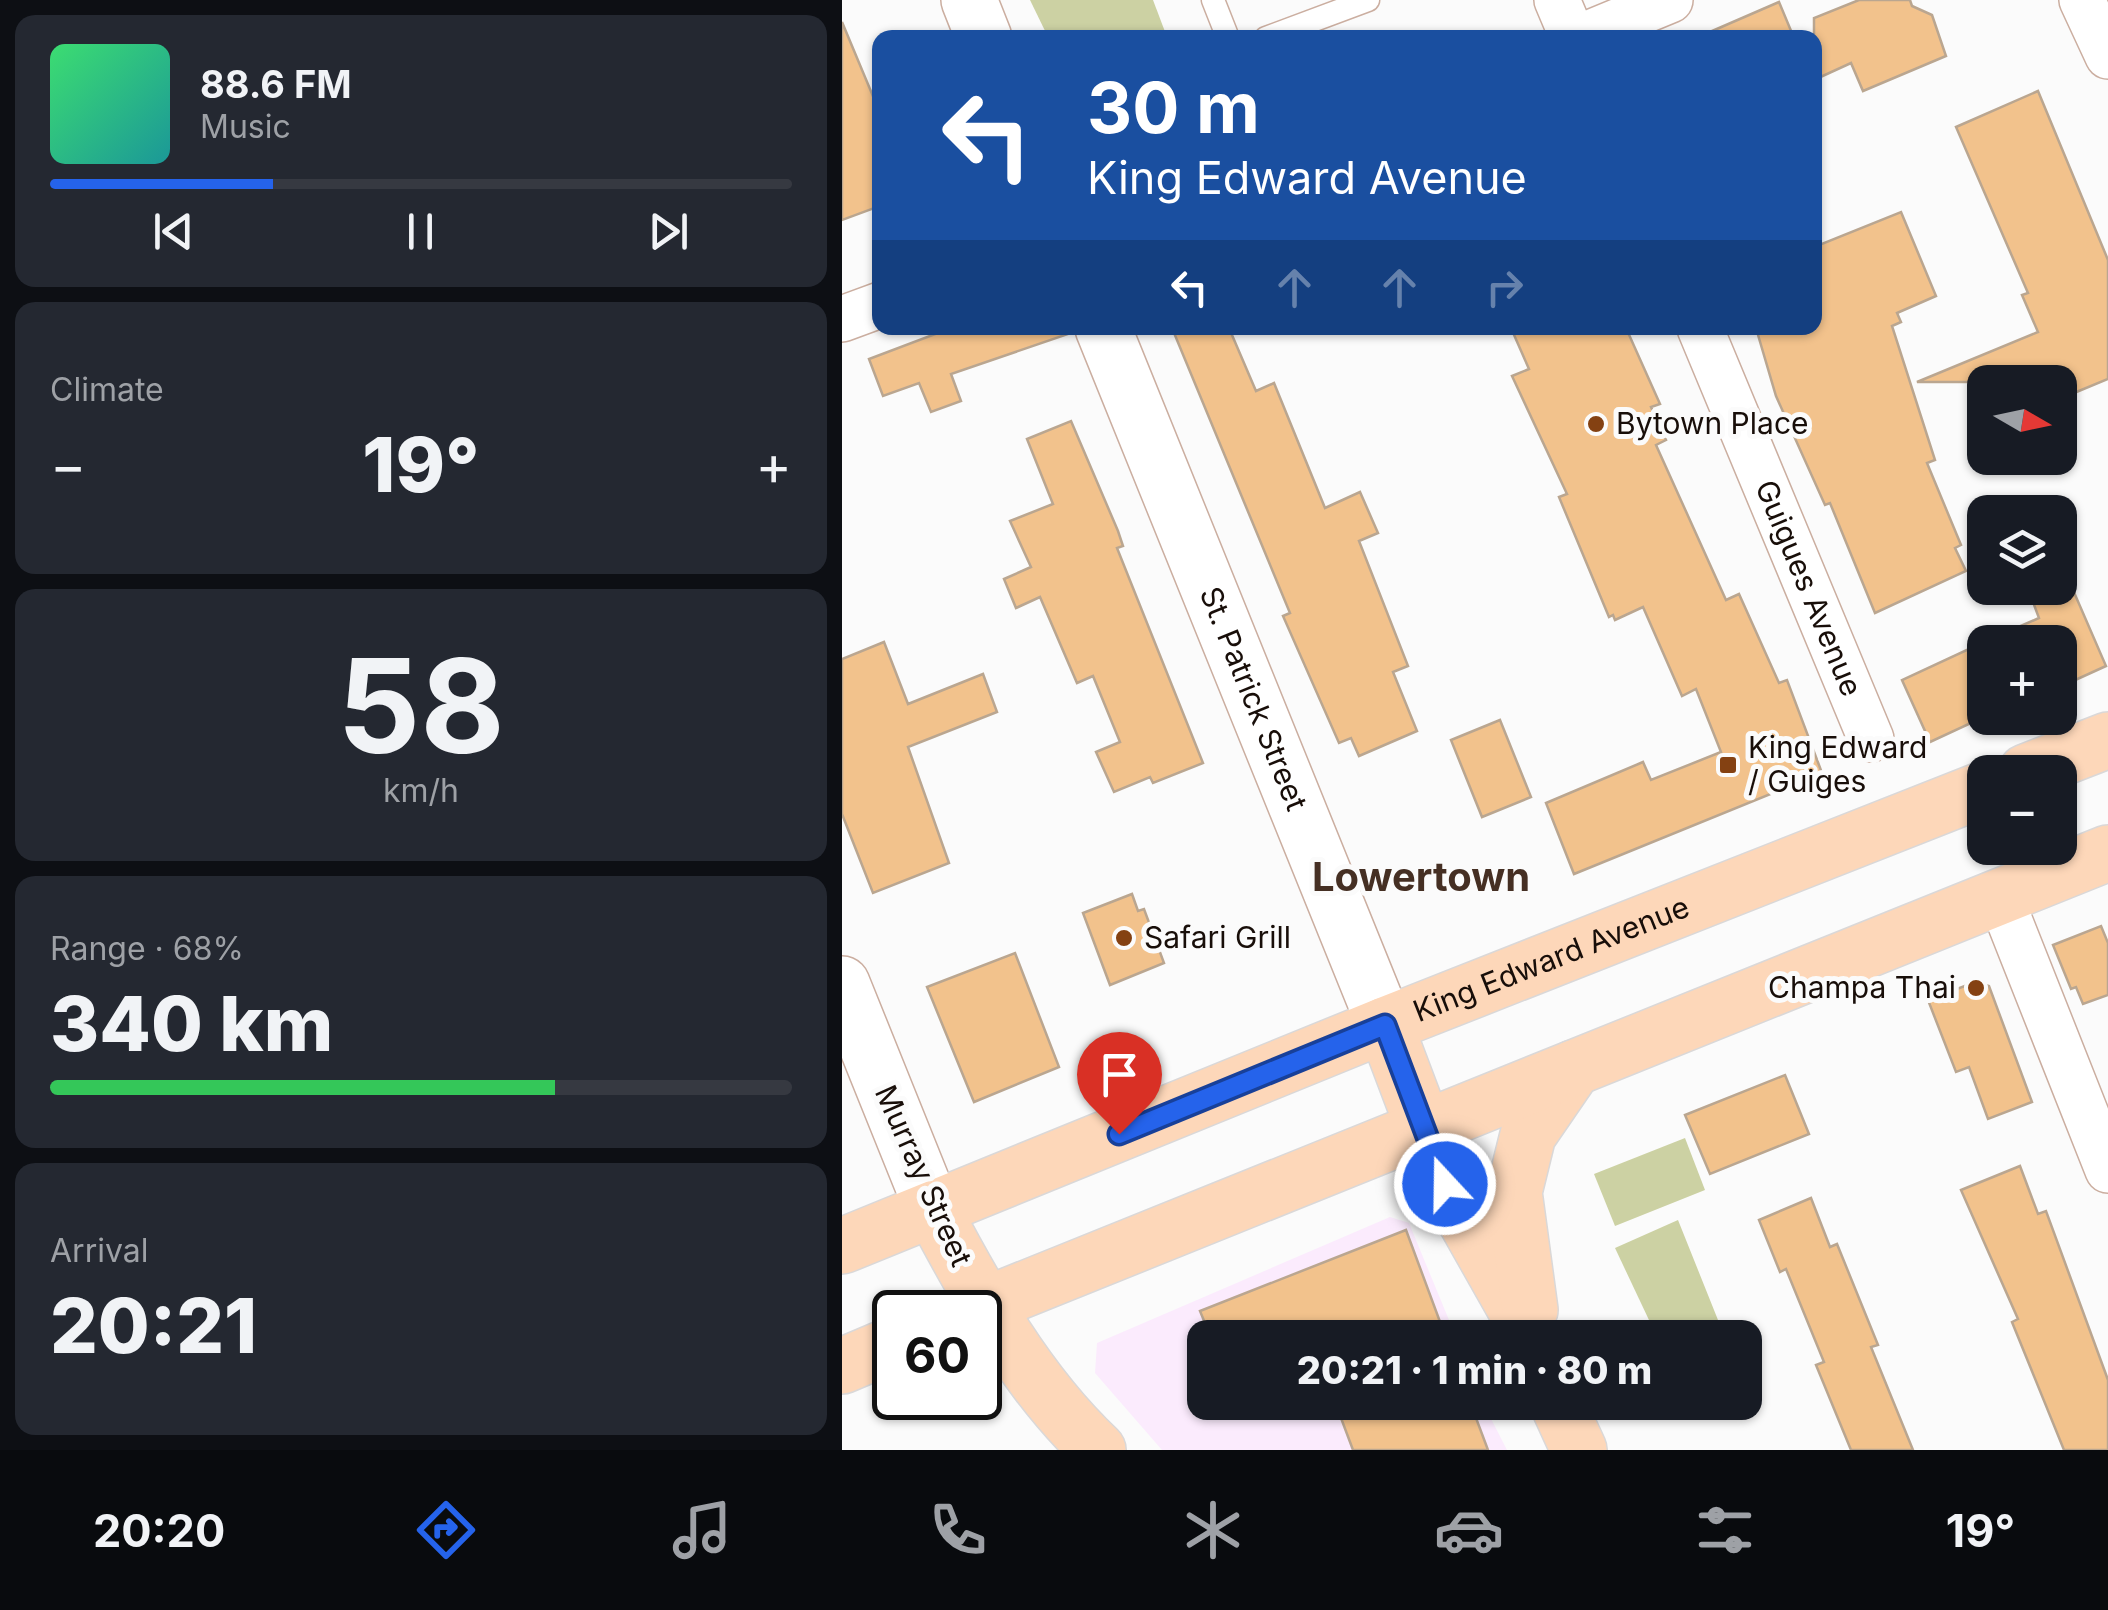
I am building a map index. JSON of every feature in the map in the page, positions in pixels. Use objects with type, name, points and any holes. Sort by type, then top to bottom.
[{"type":"main road","points":[[969,0],[981,30]]},
{"type":"main road","name":"St. Patrick Street","points":[[1106,335],[1385,1025],[1445,1184],[1522,1320]]},
{"type":"main road","points":[[2070,755],[2108,740]]},
{"type":"main road","name":"King Edward Avenue","points":[[842,1246],[1385,1025],[1967,796]]},
{"type":"main road","points":[[1002,1299],[2108,854]]},
{"type":"main road","name":"Murray Street","points":[[842,984],[968,1290]]},
{"type":"main road","points":[[1530,1320],[1514,1192],[1528,1135],[1574,1068]]},
{"type":"main road","name":"Murray Street","points":[[1002,1341],[1098,1450]]},
{"type":"main road","points":[[842,1366],[872,1353]]},
{"type":"main road","points":[[1565,1420],[1579,1450]]},
{"type":"street","points":[[1557,0],[1572,30]]},
{"type":"street","points":[[1596,30],[1670,0]]},
{"type":"street","points":[[2082,0],[2108,56]]},
{"type":"street","points":[[842,319],[872,308]]},
{"type":"street","name":"Guigues Avenue","points":[[1703,335],[1872,740]]},
{"type":"street","points":[[2000,897],[2108,1170]]},
{"type":"lane","points":[[1213,0],[1225,30]]},
{"type":"lane","points":[[1287,30],[1368,0]]},
{"type":"shaded area","points":[[1390,1217],[1409,1223],[1449,1320],[1187,1320],[1187,1420],[1492,1420],[1507,1450],[1162,1450],[1095,1373],[1097,1343]]},
{"type":"green space","points":[[1030,0],[1153,0],[1164,30],[1045,30]]},
{"type":"green space","points":[[1685,1138],[1705,1190],[1615,1226],[1594,1174]]},
{"type":"green space","points":[[1678,1220],[1718,1320],[1649,1320],[1615,1248]]},
{"type":"building","points":[[1859,0],[1910,0],[1912,6],[1932,15],[1946,56],[1863,91],[1851,63],[1822,76],[1822,30],[1814,30],[1814,18]]},
{"type":"building","points":[[1779,2],[1791,30],[1714,30]]},
{"type":"building","points":[[842,22],[872,94],[872,209],[842,220]]},
{"type":"building","points":[[2038,91],[2108,260],[2108,379],[2077,392],[2077,365],[1967,365],[1967,382],[1917,382],[2038,332],[2022,295],[2028,293],[1956,127]]},
{"type":"building","points":[[1901,212],[1936,296],[1897,313],[1901,322],[1892,326],[1935,460],[1927,463],[1961,545],[1955,548],[1966,571],[1875,613],[1830,503],[1825,505],[1776,396],[1758,335],[1822,335],[1822,244]]},
{"type":"building","points":[[932,335],[1065,335],[951,374],[961,401],[931,412],[919,383],[883,396],[869,359]]},
{"type":"building","points":[[1175,335],[1232,335],[1256,391],[1274,383],[1325,508],[1360,492],[1378,533],[1359,541],[1408,666],[1393,672],[1417,731],[1359,756],[1351,738],[1339,743],[1283,616],[1290,613]]},
{"type":"building","points":[[1514,335],[1629,335],[1660,404],[1651,407],[1666,440],[1656,445],[1726,600],[1739,594],[1779,683],[1787,680],[1822,773],[1574,874],[1546,803],[1643,762],[1651,780],[1721,752],[1696,689],[1682,696],[1643,607],[1615,620],[1613,615],[1609,617],[1559,497],[1567,494],[1512,376],[1529,369]]},
{"type":"building","points":[[1071,421],[1118,531],[1123,546],[1117,548],[1203,763],[1153,783],[1150,777],[1114,792],[1096,752],[1120,742],[1093,676],[1077,683],[1040,597],[1016,608],[1004,579],[1031,567],[1010,521],[1053,504],[1027,439]]},
{"type":"building","points":[[2077,599],[2106,666],[2077,679],[2077,625],[2023,625],[2039,618],[2034,605],[2077,605]]},
{"type":"building","points":[[884,642],[908,704],[983,674],[997,712],[908,747],[949,863],[873,893],[842,814],[842,659]]},
{"type":"building","points":[[1967,650],[1967,725],[1930,742],[1902,680]]},
{"type":"building","points":[[1500,720],[1531,797],[1482,817],[1451,740]]},
{"type":"building","name":"Safari Grill","points":[[1132,894],[1138,911],[1144,909],[1164,963],[1110,985],[1083,913]]},
{"type":"building","points":[[2101,926],[2108,943],[2108,995],[2083,1004],[2076,987],[2071,989],[2053,945]]},
{"type":"building","points":[[1015,953],[1059,1067],[974,1102],[927,987]]},
{"type":"building","points":[[1975,982],[1989,986],[2032,1102],[1988,1119],[1969,1067],[1956,1072],[1928,1000]]},
{"type":"building","points":[[1785,1075],[1809,1134],[1710,1174],[1685,1115]]},
{"type":"building","points":[[2020,1166],[2038,1214],[2046,1211],[2108,1380],[2108,1450],[2064,1450],[2012,1322],[2018,1319],[1961,1190]]},
{"type":"building","points":[[1811,1198],[1830,1247],[1837,1244],[1878,1345],[1871,1347],[1913,1450],[1851,1450],[1816,1365],[1824,1362],[1786,1269],[1780,1272],[1759,1220]]},
{"type":"building","points":[[1406,1230],[1439,1320],[1204,1320],[1200,1311]]},
{"type":"building","points":[[1342,1420],[1477,1420],[1488,1450],[1353,1450]]},
{"type":"place","name":"Bytown Place","points":[[1596,424]]},
{"type":"place","name":"King Edward / Guiges","points":[[1728,765]]},
{"type":"place","name":"Safari Grill","points":[[1124,938]]},
{"type":"place","name":"Champa Thai","points":[[1976,988]]},
{"type":"district","name":"Lowertown","points":[[1421,877]]},
{"type":"route","points":[[1119,1134],[1385,1025],[1445,1184]]}]
